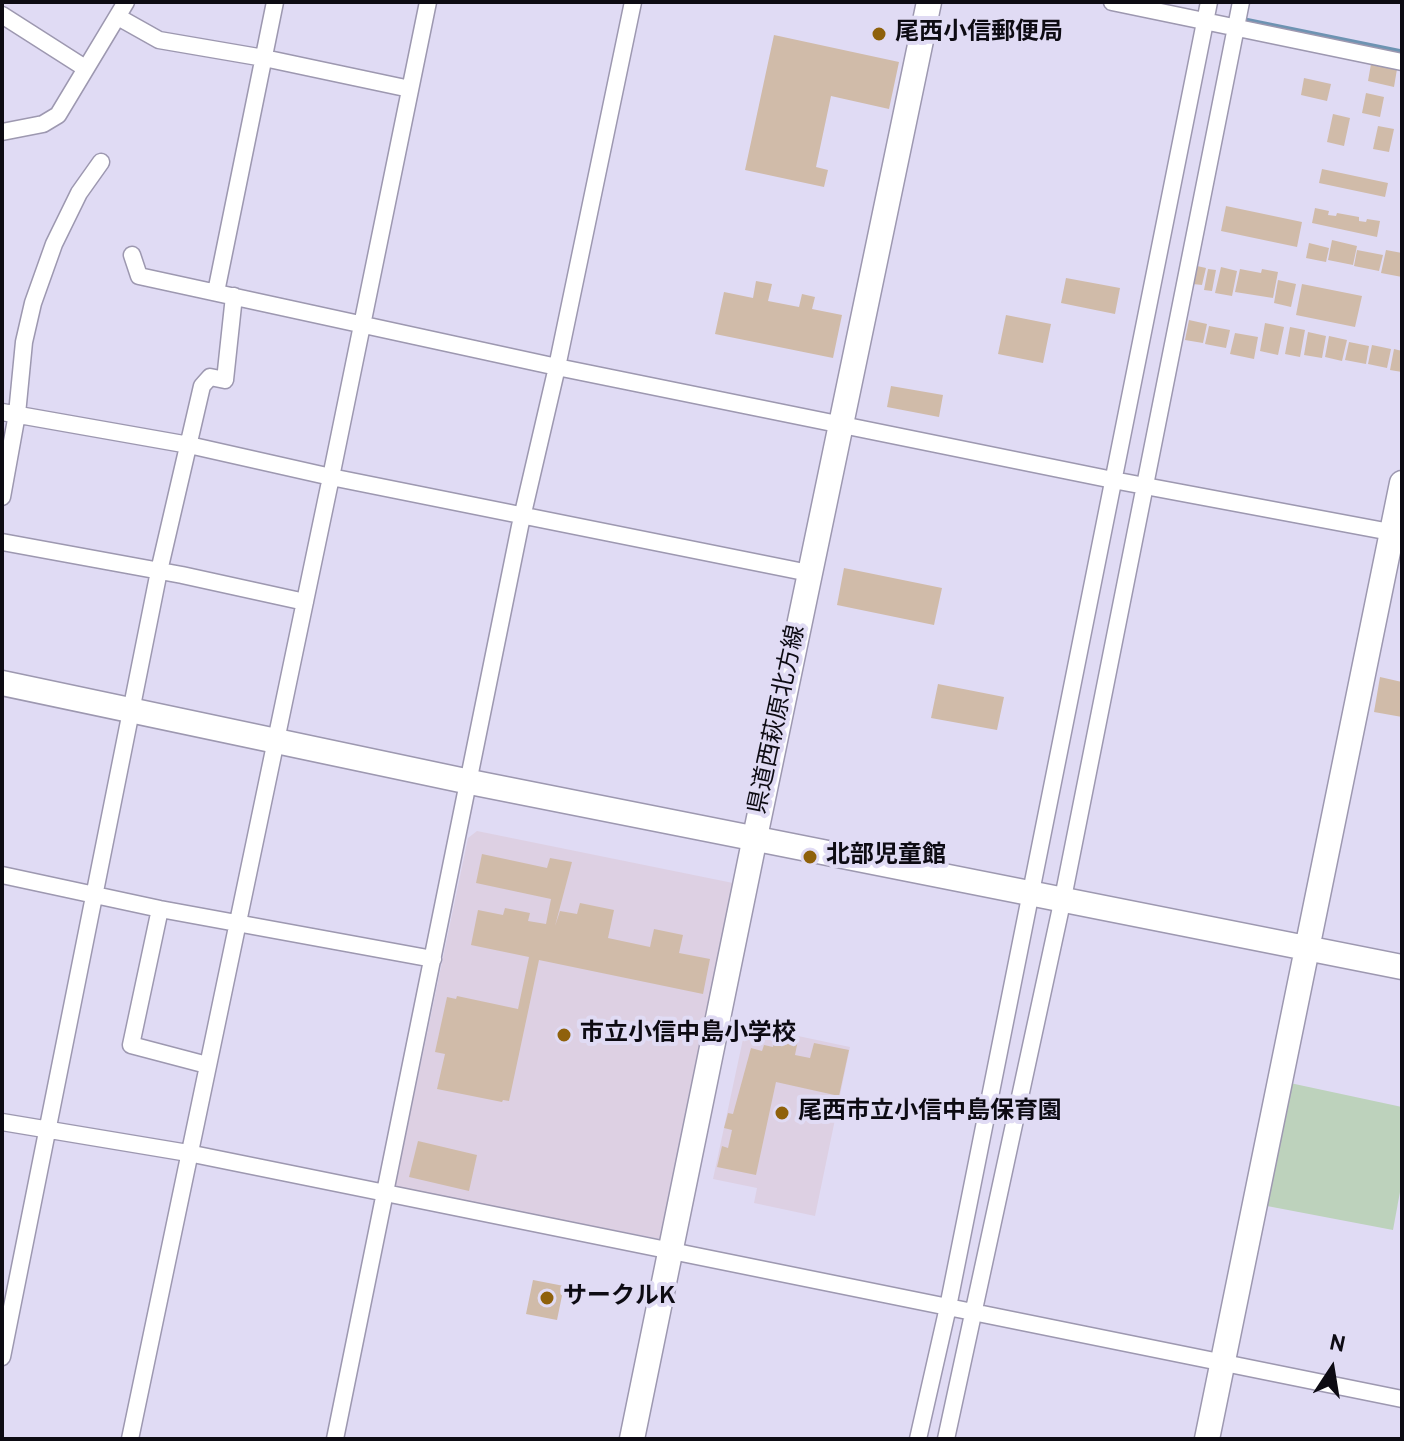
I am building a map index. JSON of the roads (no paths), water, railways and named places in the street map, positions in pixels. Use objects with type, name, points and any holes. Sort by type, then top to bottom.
[{"type":"street","points":[[216,292],[275,2]]},
{"type":"street","points":[[130,1439],[428,2]]},
{"type":"street","points":[[335,1439],[523,515],[633,2]]},
{"type":"street","name":"県道西萩原北方線","points":[[632,1439],[929,2]]},
{"type":"street","points":[[1112,2],[1402,62]]},
{"type":"street","points":[[918,1439],[948,1307],[1209,2]]},
{"type":"street","points":[[946,1439],[1063,898],[1241,2]]},
{"type":"street","points":[[2,132],[43,124],[58,115],[122,9],[159,40],[264,58],[410,89]]},
{"type":"street","points":[[2,15],[85,68]]},
{"type":"street","points":[[2,497],[10,413],[33,303],[54,244],[79,193],[101,162]]},
{"type":"street","points":[[132,255],[139,276],[557,367],[1113,480],[1397,533]]},
{"type":"street","points":[[2,1357],[159,571],[202,386],[210,377],[225,380],[234,296]]},
{"type":"street","points":[[10,413],[189,445],[331,477],[809,573]]},
{"type":"street","points":[[1207,1439],[1306,947],[1397,533],[1402,483]]},
{"type":"street","points":[[2,542],[305,602]]},
{"type":"street","points":[[2,683],[470,782],[1402,967]]},
{"type":"street","points":[[2,875],[160,909],[433,959]]},
{"type":"street","points":[[160,909],[131,1045],[207,1065]]},
{"type":"street","points":[[2,1122],[188,1153],[1402,1399]]},
{"type":"waterway","points":[[1245,20],[1402,52]]},
{"type":"place","name":"尾西小信郵便局","points":[[879,34]]},
{"type":"place","name":"北部児童館","points":[[810,857]]},
{"type":"place","name":"市立小信中島小学校","points":[[564,1035]]},
{"type":"place","name":"尾西市立小信中島保育園","points":[[782,1113]]},
{"type":"place","name":"サークルK","points":[[547,1298]]}]
